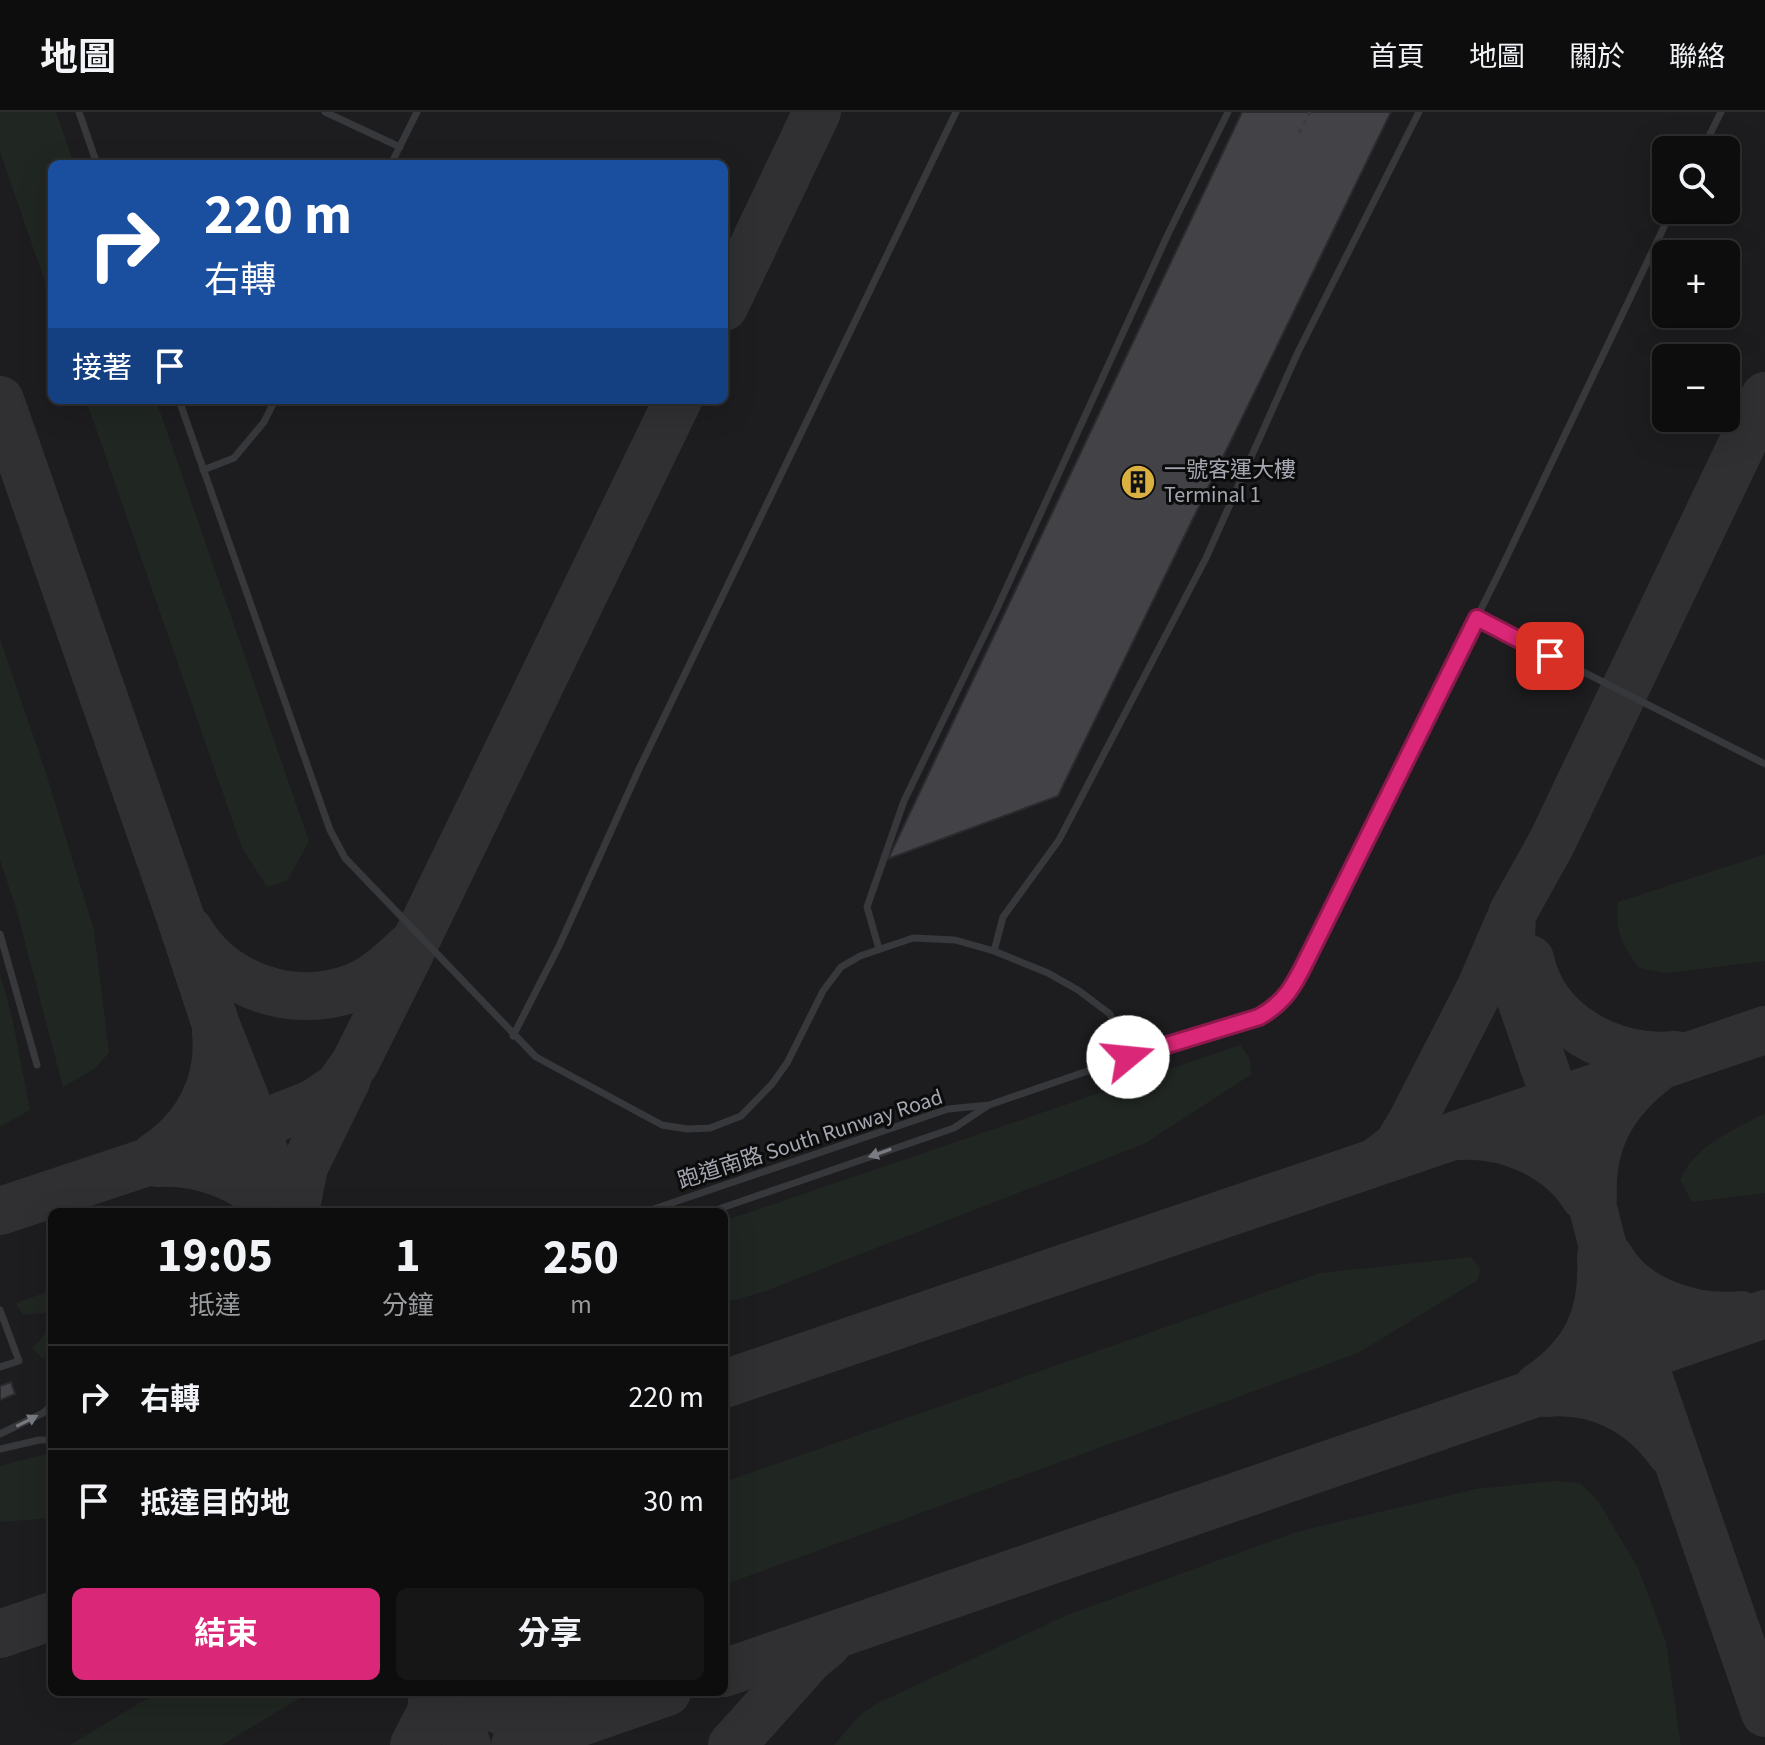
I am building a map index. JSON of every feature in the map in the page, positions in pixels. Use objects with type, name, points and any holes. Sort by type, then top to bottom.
[{"type":"lane","points":[[79,112],[96,160]]},
{"type":"lane","points":[[325,112],[400,147]]},
{"type":"lane","points":[[393,160],[417,112]]},
{"type":"lane","points":[[513,1036],[559,946],[658,729],[956,112]]},
{"type":"lane","points":[[879,949],[867,907],[904,801],[1228,112]]},
{"type":"lane","points":[[994,951],[1003,917],[1059,840],[1206,558],[1298,352],[1419,112]]},
{"type":"lane","points":[[1709,136],[1720,114],[1710,112]]},
{"type":"lane","name":"跑道南路 South Runway Road","points":[[657,1208],[948,1109],[989,1105],[1128,1057],[1259,1017],[1278,1006],[1291,990],[1310,953],[1477,618],[1665,224]]},
{"type":"lane","points":[[180,404],[330,830],[345,858],[536,1057],[662,1125],[687,1129],[710,1128],[741,1116],[757,1100],[787,1063],[831,977],[841,967],[879,949],[913,938],[934,938],[955,940],[994,951],[1048,973],[1078,990],[1110,1014],[1128,1057]]},
{"type":"lane","points":[[203,470],[234,458],[264,422],[273,404]]},
{"type":"lane","points":[[1477,618],[1765,764]]},
{"type":"lane","points":[[0,934],[37,1065]]},
{"type":"lane","name":"跑道南路 South Runway Road","points":[[722,1208],[954,1128],[989,1105]]},
{"type":"lane","points":[[0,1310],[19,1361],[0,1367]]},
{"type":"lane","points":[[0,1434],[48,1409]]},
{"type":"lane","points":[[0,1449],[48,1440]]},
{"type":"path","points":[[1299,133],[1310,112]]},
{"type":"shaded area","points":[[0,112],[1765,112],[1765,1745],[0,1745]]},
{"type":"shaded area","points":[[0,112],[56,112],[73,160],[48,160],[48,290],[0,152]]},
{"type":"shaded area","points":[[87,404],[157,404],[309,841],[287,881],[267,887],[242,848]]},
{"type":"shaded area","points":[[0,639],[45,770],[94,930],[109,1053],[94,1069],[63,1087],[16,908],[0,860]]},
{"type":"shaded area","points":[[1765,854],[1765,961],[1666,973],[1639,968],[1621,937],[1617,922],[1618,902]]},
{"type":"shaded area","points":[[0,975],[11,1012],[30,1110],[0,1127]]},
{"type":"shaded area","points":[[1240,1045],[1249,1057],[1252,1074],[1144,1144],[763,1292],[728,1302],[728,1220]]},
{"type":"shaded area","points":[[1765,1113],[1765,1193],[1692,1202],[1680,1180],[1686,1168],[1716,1140]]},
{"type":"shaded area","points":[[1471,1257],[1480,1269],[1478,1280],[1358,1353],[728,1584],[728,1481],[1320,1273]]},
{"type":"shaded area","points":[[48,1291],[48,1312],[23,1315],[16,1303]]},
{"type":"shaded area","points":[[48,1328],[48,1353],[43,1359],[32,1348]]},
{"type":"shaded area","points":[[48,1455],[48,1518],[0,1522],[0,1466]]},
{"type":"shaded area","points":[[1554,1481],[1580,1483],[1598,1501],[1638,1568],[1666,1642],[1681,1745],[834,1745],[859,1716],[876,1704],[1067,1615],[1296,1532],[1476,1489]]},
{"type":"shaded area","points":[[151,1696],[303,1696],[222,1745],[70,1745]]},
{"type":"building","name":"一號客運大樓 Terminal 1","points":[[1242,112],[1391,112],[1058,796],[888,859]]},
{"type":"building","points":[[11,1382],[15,1394],[0,1400],[0,1386]]},
{"type":"taxiway","points":[[728,299],[817,112]]},
{"type":"taxiway","points":[[1765,396],[1552,842],[1512,914],[1511,942],[1518,991],[1765,1713]]},
{"type":"taxiway","points":[[0,400],[216,1025],[256,1126],[283,1208]]},
{"type":"taxiway","points":[[0,1211],[256,1126],[314,1103],[338,1087],[355,1063],[408,957],[676,404]]},
{"type":"taxiway","points":[[1376,1162],[1397,1146],[1410,1125],[1481,987],[1508,924]]},
{"type":"taxiway","points":[[189,930],[203,950],[240,979],[284,994],[308,996],[331,994],[362,984],[409,947]]},
{"type":"taxiway","points":[[1530,959],[1550,1003],[1584,1034],[1628,1052],[1675,1055]]},
{"type":"taxiway","points":[[728,1383],[1765,1030]]},
{"type":"taxiway","points":[[155,1156],[183,1132],[203,1103],[214,1069],[216,1032]]},
{"type":"taxiway","points":[[1593,1199],[1595,1160],[1607,1126],[1627,1096],[1655,1070]]},
{"type":"taxiway","points":[[296,1208],[304,1167],[347,1079]]},
{"type":"taxiway","points":[[1460,1136],[1496,1139],[1531,1150],[1561,1169],[1585,1197]]},
{"type":"taxiway","points":[[157,1163],[190,1165],[222,1174],[252,1189],[272,1208]]},
{"type":"taxiway","points":[[1538,1387],[1569,1361],[1589,1331],[1599,1297],[1601,1256]]},
{"type":"taxiway","points":[[1610,1258],[1634,1286],[1667,1304],[1704,1314],[1741,1315]]},
{"type":"taxiway","points":[[728,1672],[1765,1314]]},
{"type":"taxiway","points":[[1546,1393],[1583,1394],[1617,1406],[1647,1426],[1671,1453]]},
{"type":"taxiway","points":[[0,1634],[48,1617]]},
{"type":"taxiway","points":[[732,1745],[811,1657],[827,1644]]},
{"type":"taxiway","points":[[414,1745],[431,1712],[433,1696]]},
{"type":"taxiway","points":[[449,1696],[467,1745]]},
{"type":"taxiway","points":[[477,1696],[493,1707],[517,1716],[543,1721],[569,1721]]},
{"type":"taxiway","points":[[515,1745],[656,1696]]},
{"type":"place","name":"一號客運大樓 Terminal 1","points":[[1138,482]]},
{"type":"route","points":[[1128,1057],[1259,1017],[1278,1006],[1291,990],[1477,618],[1550,656]]}]
